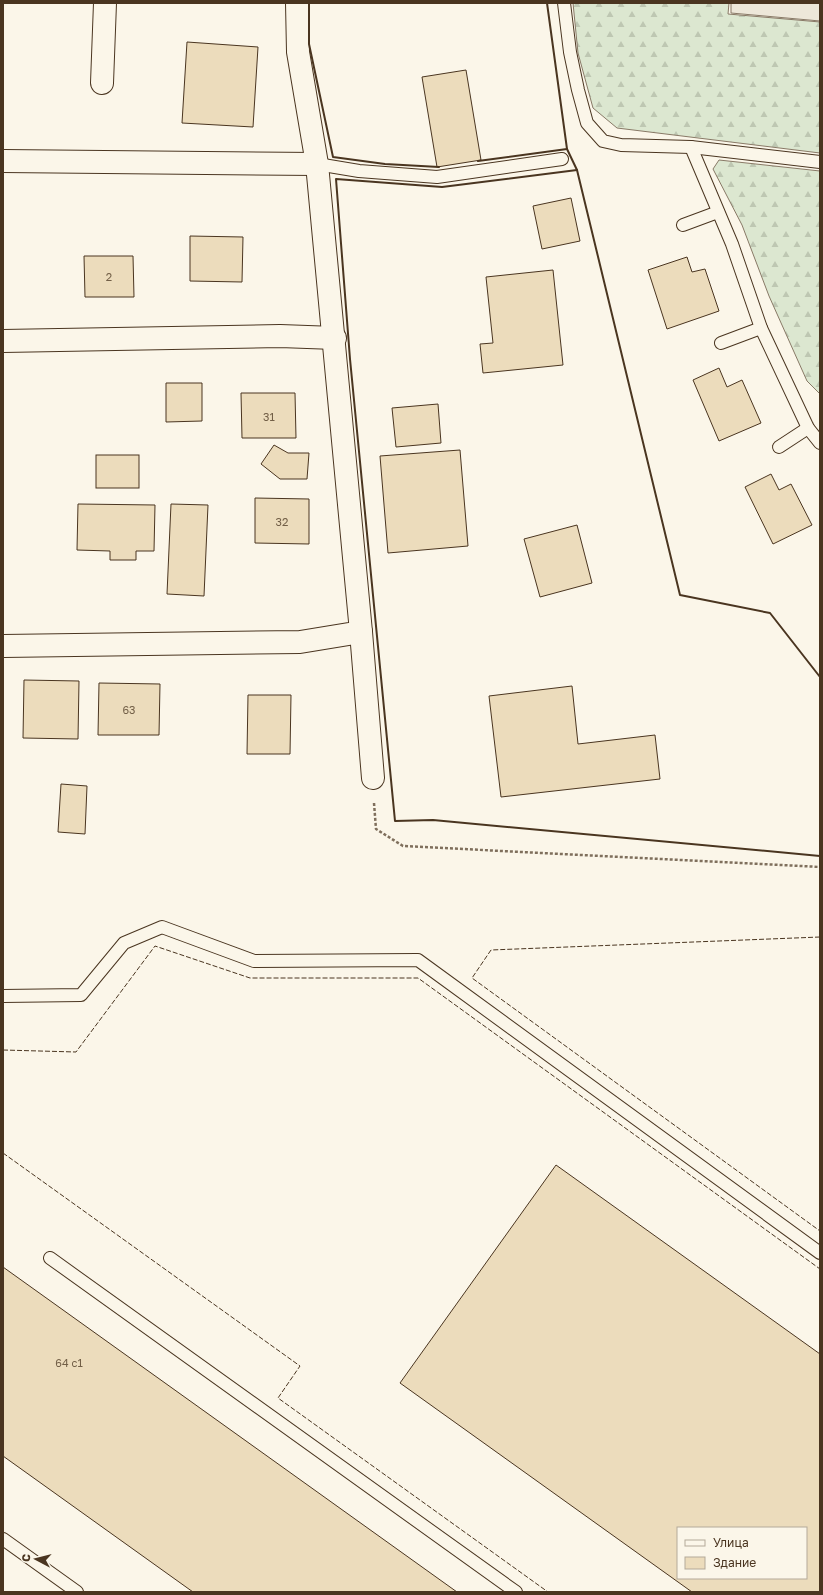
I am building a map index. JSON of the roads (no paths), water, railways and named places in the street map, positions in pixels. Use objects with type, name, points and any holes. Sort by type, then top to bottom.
[{"type":"street","points":[[102,83],[105,3]]},
{"type":"street","points":[[297,3],[298,52],[318,164],[335,338],[373,778]]},
{"type":"street","points":[[3,162],[318,164]]},
{"type":"street","points":[[3,341],[280,336],[335,338]]},
{"type":"street","points":[[3,646],[300,642],[361,632]]},
{"type":"lane","points":[[564,3],[570,52],[587,122],[603,141],[621,145],[691,147],[820,162]]},
{"type":"lane","points":[[691,147],[732,244],[760,328],[808,428],[820,443]]},
{"type":"lane","points":[[318,164],[359,171],[437,177],[562,159]]},
{"type":"lane","points":[[683,225],[718,212]]},
{"type":"lane","points":[[721,343],[760,328]]},
{"type":"lane","points":[[779,447],[808,428]]},
{"type":"lane","points":[[3,996],[81,995],[124,943],[162,927],[254,961],[418,960],[820,1253]]},
{"type":"lane","points":[[50,1258],[516,1592]]},
{"type":"lane","points":[[3,1539],[77,1592]]}]
